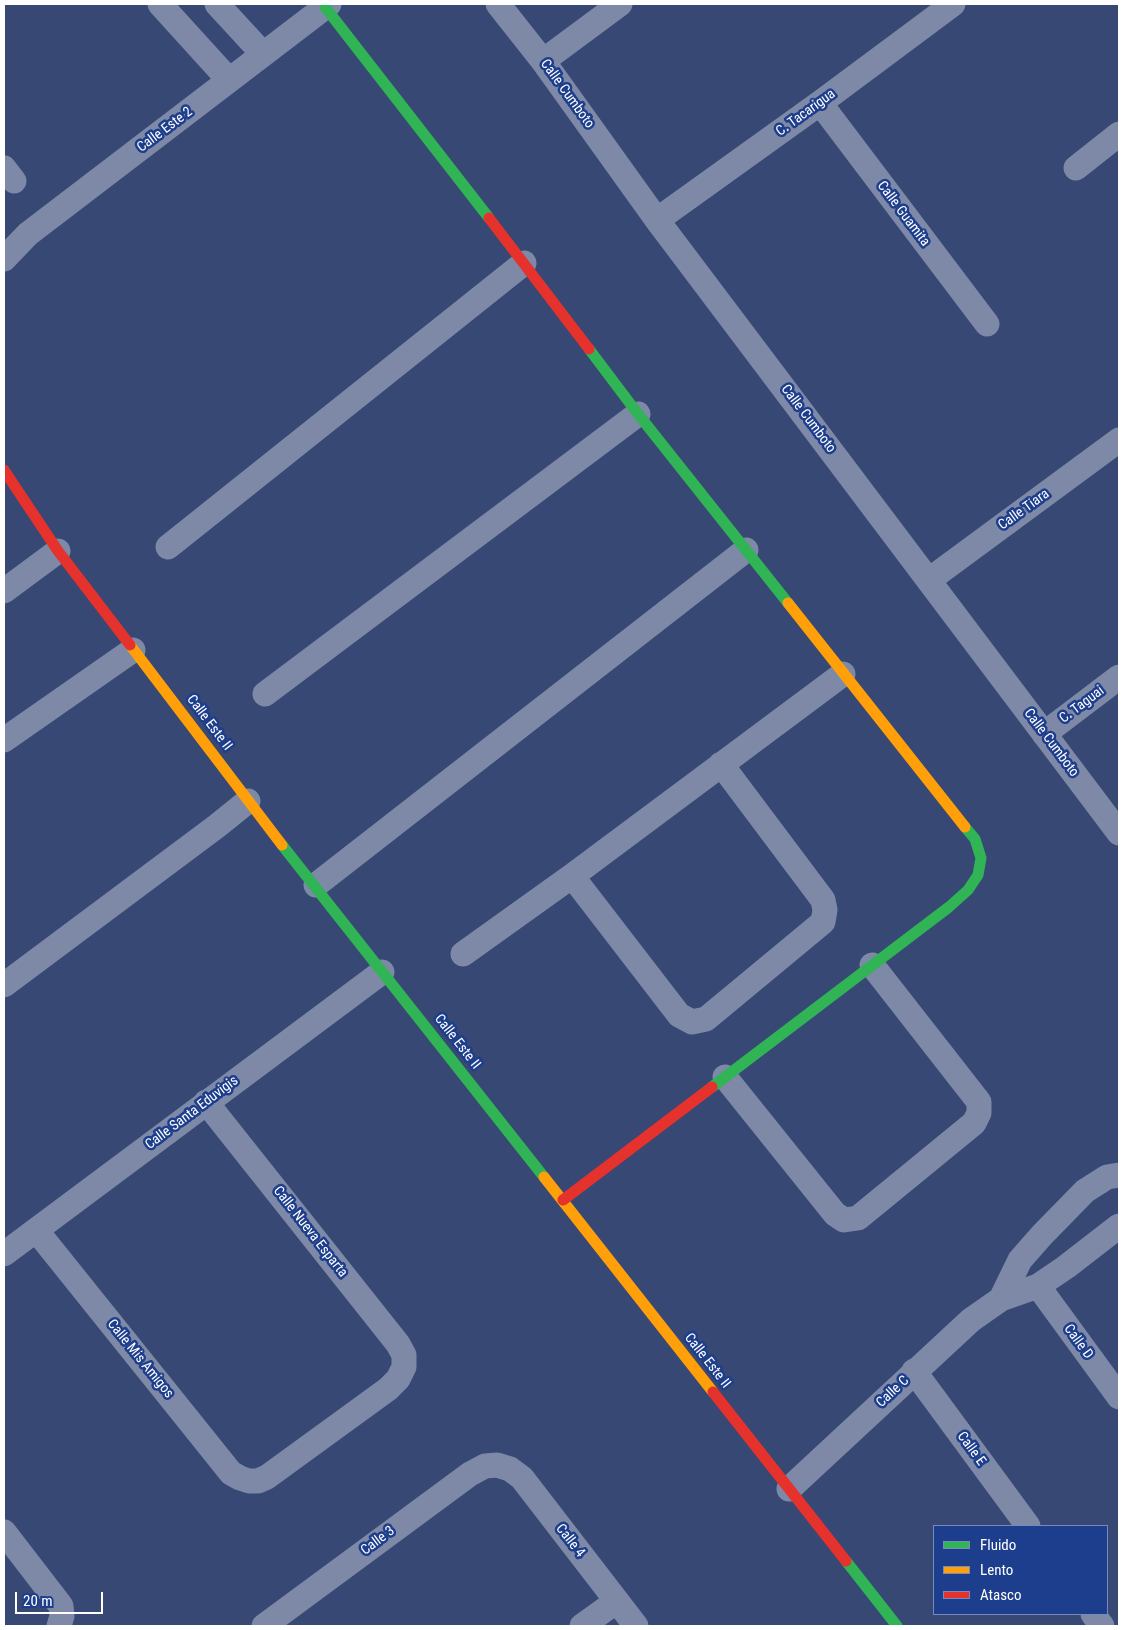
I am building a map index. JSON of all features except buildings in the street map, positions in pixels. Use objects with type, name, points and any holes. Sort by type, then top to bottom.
[{"type":"street","points":[[160,4],[229,80]]},
{"type":"street","points":[[217,4],[264,54]]},
{"type":"street","name":"Calle Cumboto","points":[[498,4],[543,61],[657,220],[1119,833]]},
{"type":"street","points":[[543,61],[620,4]]},
{"type":"street","name":"C. Tacarigua","points":[[657,220],[820,103],[953,4]]},
{"type":"street","points":[[327,5],[638,414],[975,839],[981,858],[978,875],[968,890],[563,1200]]},
{"type":"street","name":"Calle Este 2","points":[[4,259],[28,234],[327,5]]},
{"type":"street","name":"Calle Guamita","points":[[820,103],[987,324]]},
{"type":"street","points":[[1076,168],[1119,134]]},
{"type":"street","points":[[168,547],[524,262]]},
{"type":"street","points":[[265,694],[638,414]]},
{"type":"street","name":"Calle Tiara","points":[[929,580],[1119,440]]},
{"type":"street","name":"Calle Este II","points":[[4,470],[58,551],[248,801],[316,885],[382,972],[897,1626]]},
{"type":"street","points":[[316,885],[746,550]]},
{"type":"street","points":[[4,591],[58,551]]},
{"type":"street","points":[[4,740],[133,650]]},
{"type":"street","points":[[463,954],[572,876],[844,674]]},
{"type":"street","name":"C. Taguai","points":[[1044,734],[1119,677]]},
{"type":"street","points":[[572,876],[679,1015],[692,1022],[706,1019],[823,922],[825,910],[823,900],[721,764]]},
{"type":"street","points":[[4,985],[248,801]]},
{"type":"street","points":[[725,1077],[835,1214],[844,1220],[858,1218],[974,1123],[979,1113],[978,1102],[872,965]]},
{"type":"street","name":"Calle Santa Eduvigis","points":[[4,1254],[382,972]]},
{"type":"street","name":"Calle Nueva Esparta","points":[[206,1102],[398,1344],[404,1356],[404,1367],[398,1379],[388,1389],[267,1477],[258,1481],[249,1481]]},
{"type":"street","name":"Calle C","points":[[1000,1299],[1020,1260],[1042,1235],[1085,1191],[1107,1177],[1119,1175]]},
{"type":"street","name":"Calle C","points":[[789,1489],[971,1320],[1000,1299],[1038,1286],[1119,1226]]},
{"type":"street","name":"Calle Mis Amigos","points":[[36,1230],[231,1473],[249,1481]]},
{"type":"street","name":"Calle D","points":[[1038,1286],[1119,1397]]},
{"type":"street","name":"Calle E","points":[[914,1371],[1027,1525]]},
{"type":"street","name":"Calle 4","points":[[497,1465],[510,1469],[522,1478],[636,1626]]},
{"type":"street","name":"Calle 3","points":[[264,1626],[470,1474],[484,1466],[497,1465]]},
{"type":"street","points":[[4,1532],[61,1606],[62,1616],[60,1625]]},
{"type":"street","points":[[582,1626],[617,1601]]},
{"type":"street","points":[[1094,1615],[1102,1626]]},
{"type":"traffic: fast","points":[[325,7],[489,218]]},
{"type":"traffic: fast","points":[[589,349],[638,414],[788,603]]},
{"type":"traffic: fast","points":[[712,1087],[949,907],[968,890],[978,875],[981,858],[975,839],[965,827]]},
{"type":"traffic: fast","points":[[282,845],[544,1177]]},
{"type":"traffic: fast","points":[[846,1561],[897,1626]]},
{"type":"traffic: slow","points":[[788,603],[965,827]]},
{"type":"traffic: slow","points":[[130,645],[282,845]]},
{"type":"traffic: slow","points":[[544,1177],[713,1392]]},
{"type":"traffic: jam","points":[[489,218],[589,349]]},
{"type":"traffic: jam","points":[[4,470],[58,551],[130,645]]},
{"type":"traffic: jam","points":[[563,1200],[712,1087]]},
{"type":"traffic: jam","points":[[713,1392],[846,1561]]}]
